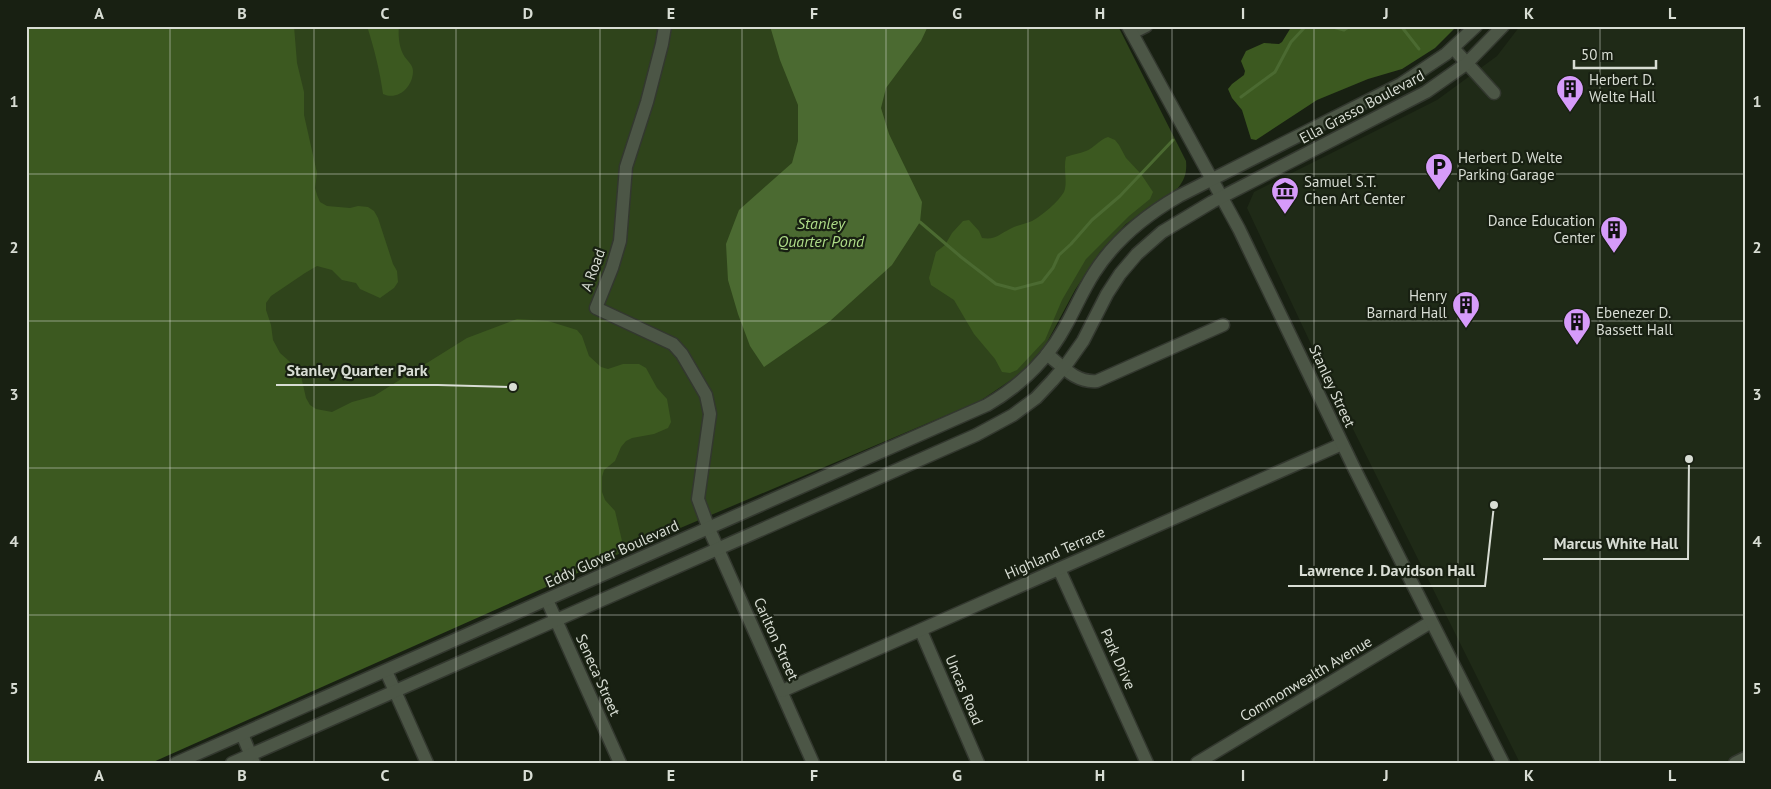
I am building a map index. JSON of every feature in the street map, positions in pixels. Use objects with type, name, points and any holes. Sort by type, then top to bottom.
[{"type":"street","name":"A Road","points":[[665,26],[648,102],[626,168],[620,242],[596,308],[673,344],[682,354],[701,384],[706,395],[710,414],[698,499],[709,529]]},
{"type":"street","points":[[1130,30],[1146,26]]},
{"type":"street","name":"Ella Grasso Boulevard","points":[[1212,179],[1401,84],[1435,62],[1476,26]]},
{"type":"street","name":"Ella Grasso Boulevard","points":[[1222,197],[1414,100],[1467,63],[1503,26]]},
{"type":"street","name":"Stanley Street","points":[[1130,30],[1222,197],[1265,282],[1342,444],[1502,763]]},
{"type":"street","points":[[1453,48],[1494,93]]},
{"type":"street","name":"Eddy Glover Boulevard","points":[[176,763],[995,401],[1023,380],[1047,354],[1064,329],[1095,271],[1121,239],[1154,212],[1212,179]]},
{"type":"street","points":[[232,763],[253,759],[395,691],[900,469],[976,435],[1004,420],[1036,398],[1064,368],[1083,341],[1114,283],[1133,259],[1170,226],[1222,197]]},
{"type":"street","points":[[1047,354],[1076,378],[1086,382],[1097,381],[1223,325]]},
{"type":"street","name":"Highland Terrace","points":[[782,691],[1342,444]]},
{"type":"street","points":[[891,448],[900,469]]},
{"type":"street","name":"Carlton Street","points":[[709,529],[813,763]]},
{"type":"street","name":"Park Drive","points":[[1059,569],[1147,763]]},
{"type":"street","name":"Seneca Street","points":[[547,600],[620,763]]},
{"type":"street","name":"Commonwealth Avenue","points":[[1197,763],[1431,622]]},
{"type":"street","name":"Uncas Road","points":[[921,631],[978,763]]},
{"type":"street","points":[[386,671],[427,763]]},
{"type":"street","points":[[242,734],[253,759]]},
{"type":"street","points":[[1735,763],[1745,758]]},
{"type":"shaded area","points":[[26,26],[1118,26],[1186,161],[1186,172],[1178,188],[1126,224],[1100,252],[1075,290],[1045,346],[1020,374],[980,401],[126,763],[26,763]]},
{"type":"shaded area","points":[[26,26],[294,26],[297,63],[304,92],[304,115],[317,173],[315,188],[317,195],[320,202],[327,206],[368,207],[374,211],[397,271],[398,282],[394,288],[380,298],[360,289],[356,283],[342,280],[332,270],[317,266],[271,296],[266,303],[266,310],[273,340],[280,353],[298,369],[306,398],[310,405],[316,409],[332,412],[352,402],[374,396],[467,338],[517,319],[548,321],[577,330],[582,336],[589,356],[601,367],[608,369],[623,364],[639,364],[646,368],[657,388],[667,399],[671,422],[668,428],[654,434],[626,441],[615,461],[604,470],[602,492],[605,500],[615,511],[622,541],[614,553],[598,564],[151,763],[26,763]]},
{"type":"shaded area","points":[[367,26],[399,26],[401,48],[413,71],[407,87],[399,94],[389,96],[383,94]]},
{"type":"shaded area","points":[[1295,26],[1457,26],[1435,48],[1402,69],[1368,79],[1317,100],[1256,140],[1251,139],[1242,110],[1232,98],[1228,89],[1244,75],[1245,71],[1241,61],[1246,51],[1264,43],[1279,44],[1290,29]]},
{"type":"shaded area","points":[[1520,26],[1745,26],[1745,763],[1520,763],[1318,359],[1247,208],[1254,192],[1437,100],[1497,56]]},
{"type":"shaded area","points":[[1108,137],[1115,140],[1126,158],[1141,174],[1153,192],[1150,199],[1129,216],[1086,259],[1062,300],[1045,340],[1017,370],[1010,373],[1002,372],[995,359],[974,334],[954,300],[931,285],[929,278],[936,252],[945,245],[952,233],[963,221],[969,220],[979,231],[982,238],[987,238],[995,237],[1029,222],[1045,212],[1064,192],[1066,184],[1066,157],[1089,150]]},
{"type":"water","name":"Stanley Quarter Pond","points":[[770,26],[928,26],[921,41],[886,88],[881,108],[889,134],[922,202],[920,222],[892,265],[830,321],[764,367],[750,346],[738,314],[728,280],[726,244],[739,210],[792,163],[798,141],[798,105],[780,60]]},
{"type":"waterway","points":[[1241,97],[1275,72],[1291,42],[1306,26]]},
{"type":"waterway","points":[[1329,26],[1344,30],[1350,26]]},
{"type":"waterway","points":[[1401,26],[1419,49]]},
{"type":"waterway","points":[[920,222],[996,284],[1015,289],[1042,282],[1053,268],[1059,255],[1092,220],[1120,196],[1173,140]]},
{"type":"place","name":"Herbert D. Welte Hall","points":[[1570,113]]},
{"type":"place","name":"Herbert D. Welte Parking Garage","points":[[1439,191]]},
{"type":"place","name":"Samuel S.T. Chen Art Center","points":[[1285,215]]},
{"type":"place","name":"Dance Education Center","points":[[1614,254]]},
{"type":"place","name":"Henry Barnard Hall","points":[[1466,329]]},
{"type":"place","name":"Ebenezer D. Bassett Hall","points":[[1577,346]]},
{"type":"place","name":"Stanley Quarter Park","points":[[513,387]]},
{"type":"place","name":"Marcus White Hall","points":[[1689,459]]},
{"type":"place","name":"Lawrence J. Davidson Hall","points":[[1494,505]]}]
